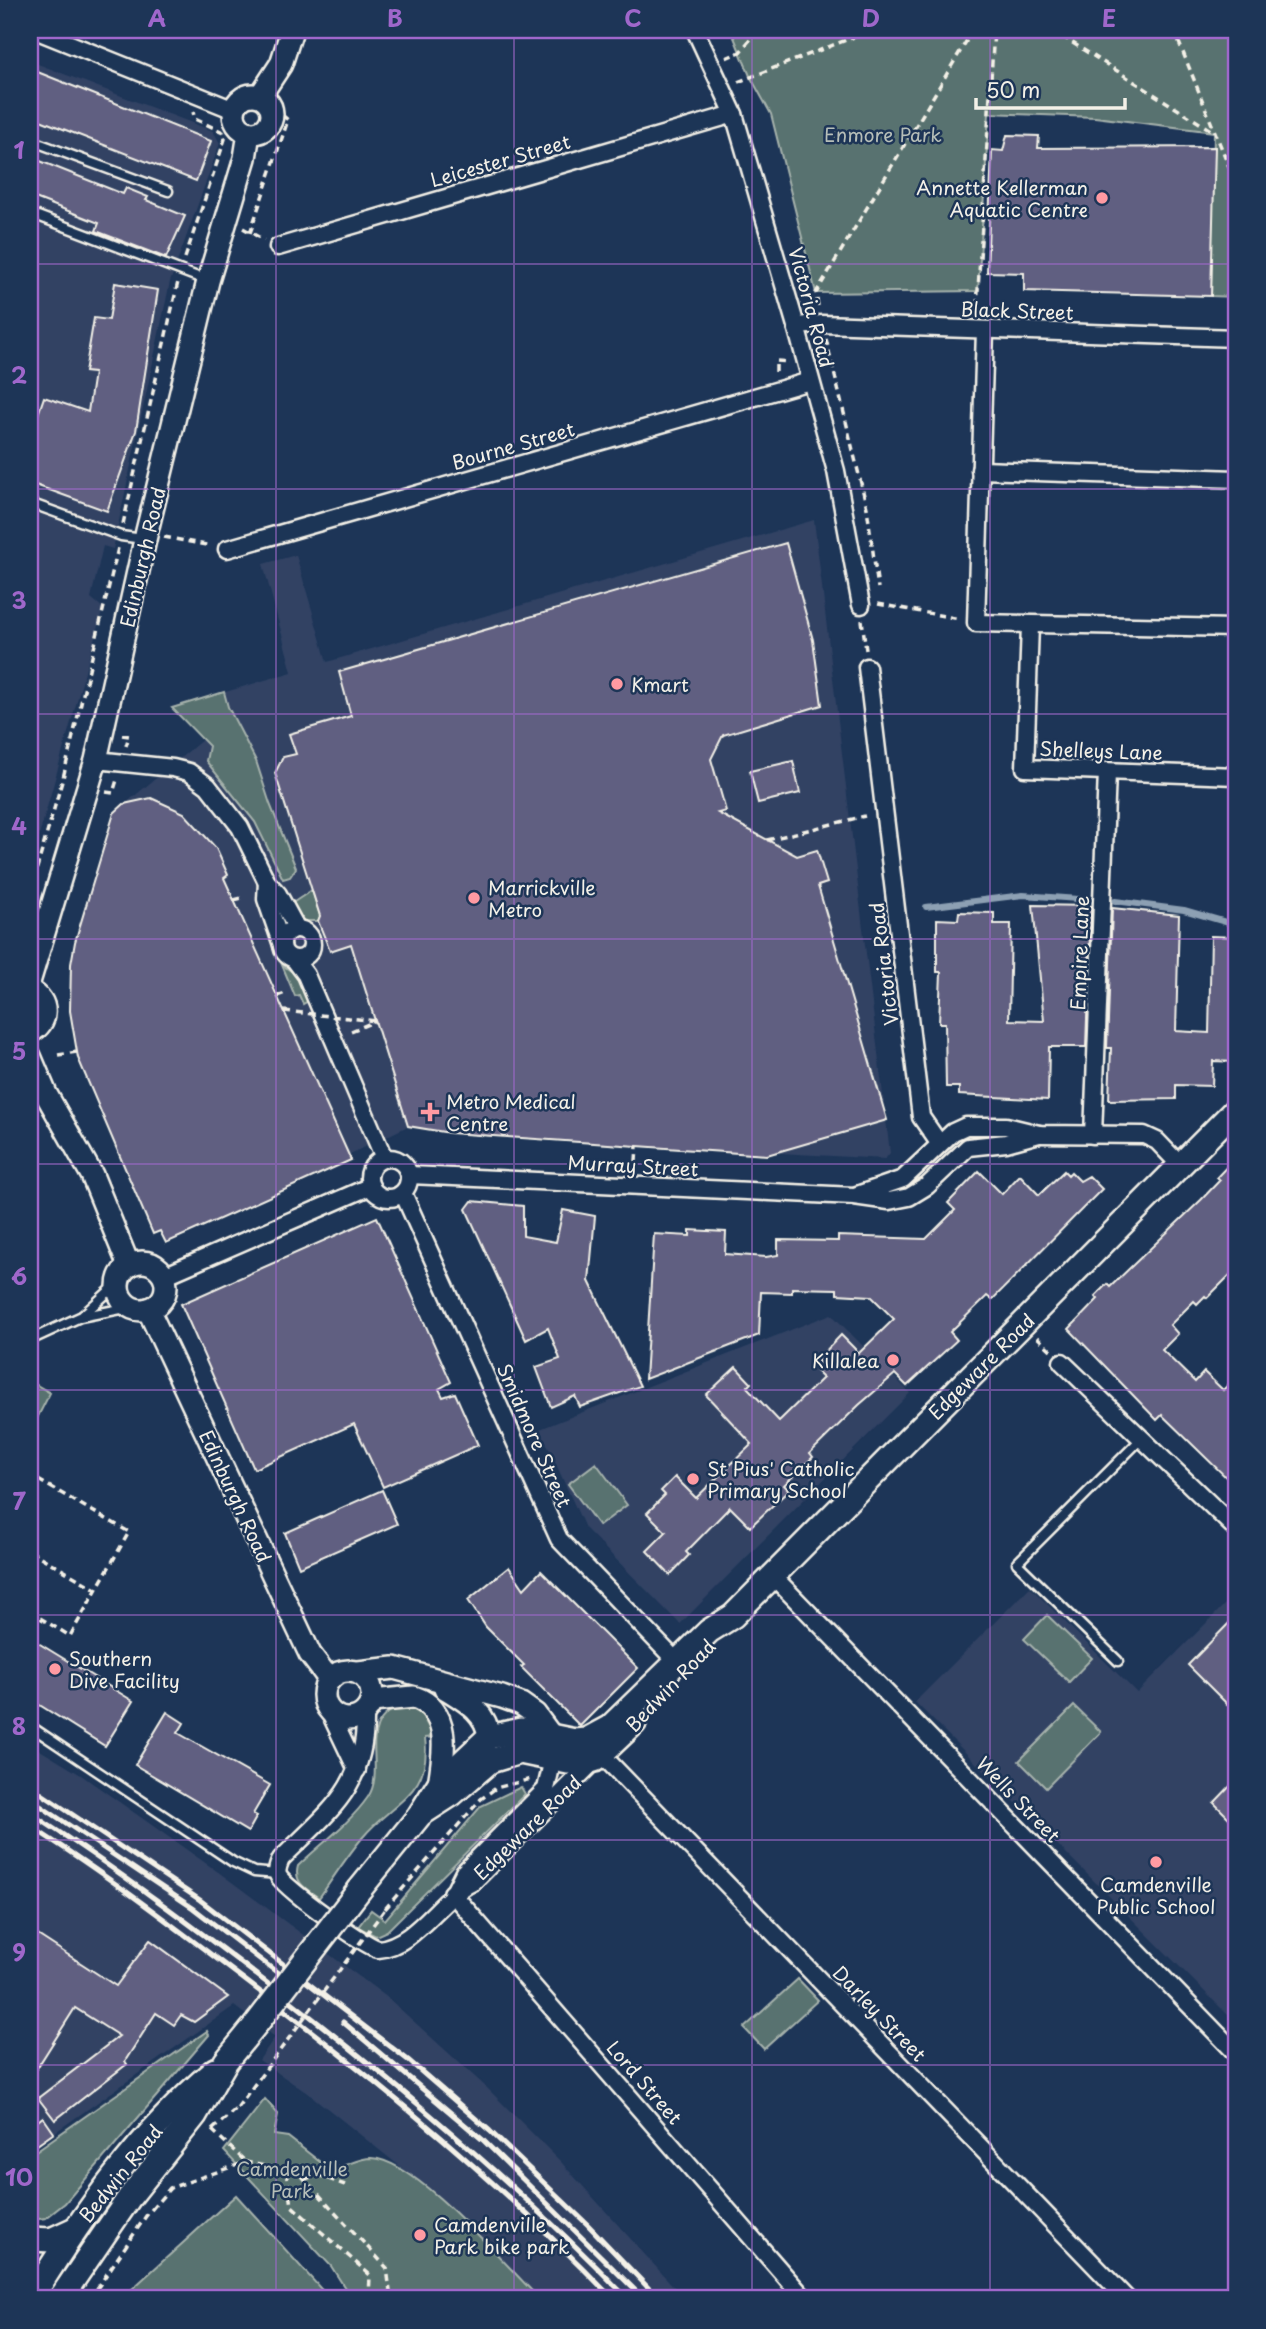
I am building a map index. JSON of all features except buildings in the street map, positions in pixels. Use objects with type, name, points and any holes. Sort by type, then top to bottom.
[{"type":"main road","name":"Edgeware Road","points":[[725,1623],[1236,1109]]},
{"type":"main road","name":"Bedwin Road","points":[[60,2299],[129,2198],[195,2115],[226,2061],[419,1816],[439,1784],[489,1737],[521,1730],[549,1733],[575,1741],[586,1740],[610,1727],[709,1631],[725,1623]]},
{"type":"main road","name":"Bedwin Road","points":[[419,1816],[452,1794],[489,1761],[520,1752],[568,1762],[598,1758],[717,1639],[725,1623]]},
{"type":"main road","name":"Bedwin Road","points":[[32,2299],[75,2229],[156,2126],[180,2099],[226,2061]]},
{"type":"main road","points":[[30,2239],[51,2240],[75,2229]]},
{"type":"street","points":[[35,30],[234,110]]},
{"type":"street","points":[[265,101],[244,97],[234,110],[235,122],[248,133],[261,132],[270,124],[265,101],[292,30]]},
{"type":"street","name":"Victoria Road","points":[[695,30],[734,114],[796,326],[836,471],[861,605]]},
{"type":"street","name":"Leicester Street","points":[[278,247],[734,114]]},
{"type":"street","name":"Edinburgh Road","points":[[30,979],[96,760],[146,535],[208,281],[245,158],[248,133]]},
{"type":"street","name":"Black Street","points":[[796,326],[822,324],[1236,338]]},
{"type":"street","points":[[985,330],[976,623],[1236,628]]},
{"type":"street","name":"Bourne Street","points":[[227,549],[810,381]]},
{"type":"street","points":[[980,470],[1236,479]]},
{"type":"street","name":"Shelleys Lane","points":[[1030,625],[1025,768],[1236,776]]},
{"type":"street","name":"Victoria Road","points":[[867,667],[921,1117],[939,1143]]},
{"type":"street","points":[[96,760],[173,768],[189,772],[208,786],[240,827],[267,882],[278,894],[297,929],[310,936],[312,946],[304,958],[294,959]]},
{"type":"street","name":"Empire Lane","points":[[1093,1135],[1107,772]]},
{"type":"street","points":[[267,882],[266,899],[285,954],[294,959],[306,975],[384,1158]]},
{"type":"street","points":[[282,945],[284,935],[297,929]]},
{"type":"street","points":[[30,991],[40,997],[45,1011],[41,1024],[30,1032]]},
{"type":"street","points":[[30,1056],[46,1094],[92,1175],[124,1274],[121,1297],[139,1308],[164,1296],[164,1276],[153,1265],[145,1262],[124,1274]]},
{"type":"street","points":[[939,1143],[953,1132],[967,1126],[1006,1126],[1039,1134],[1150,1137],[1180,1165]]},
{"type":"street","name":"Murray Street","points":[[410,1175],[854,1196],[890,1201],[909,1197],[927,1186],[974,1144],[1006,1143],[1039,1134]]},
{"type":"street","name":"Murray Street","points":[[854,1196],[903,1179],[939,1143]]},
{"type":"street","points":[[384,1158],[398,1159],[410,1175],[403,1193],[385,1198],[371,1186],[370,1172],[384,1158]]},
{"type":"street","points":[[164,1276],[371,1186]]},
{"type":"street","name":"Smidmore Street","points":[[403,1193],[559,1539],[677,1662]]},
{"type":"street","name":"Edinburgh Road","points":[[139,1308],[310,1654],[329,1679]]},
{"type":"street","points":[[1062,1362],[1236,1529]]},
{"type":"street","name":"Wells Street","points":[[772,1575],[1236,2053]]},
{"type":"street","points":[[357,1770],[323,1697],[329,1679],[344,1670],[358,1672],[394,1668],[521,1704],[535,1714],[549,1733]]},
{"type":"street","points":[[278,1874],[281,1859],[341,1799],[354,1780],[365,1734],[370,1684],[358,1672]]},
{"type":"street","points":[[421,1676],[456,1695],[484,1719],[489,1737],[489,1761]]},
{"type":"street","points":[[329,1711],[335,1716],[351,1719],[368,1707],[414,1697],[432,1709],[444,1738],[439,1784]]},
{"type":"street","name":"Edgeware Road","points":[[278,1874],[312,1905],[353,1934],[373,1948],[383,1948],[408,1937],[454,1892],[473,1882],[485,1860],[529,1816],[598,1758]]},
{"type":"street","name":"Darley Street","points":[[598,1758],[1127,2299]]},
{"type":"street","name":"Edgeware Road","points":[[529,1816],[546,1789],[553,1759]]},
{"type":"street","name":"Lord Street","points":[[454,1892],[805,2299]]},
{"type":"lane","points":[[30,140],[168,191]]},
{"type":"lane","points":[[30,213],[208,281]]},
{"type":"lane","points":[[30,503],[121,536],[146,535]]},
{"type":"lane","points":[[80,1317],[124,1274]]},
{"type":"lane","points":[[30,1340],[80,1317],[139,1308]]},
{"type":"lane","points":[[1118,1661],[1017,1563],[1143,1437]]},
{"type":"lane","points":[[30,1726],[233,1862],[254,1872],[278,1874]]},
{"type":"path","points":[[711,64],[740,51],[758,30]]},
{"type":"path","points":[[733,84],[872,30]]},
{"type":"path","points":[[819,313],[816,293],[973,30]]},
{"type":"path","points":[[977,306],[994,30]]},
{"type":"path","points":[[1052,30],[1214,132]]},
{"type":"path","points":[[1174,30],[1236,184]]},
{"type":"path","points":[[250,233],[288,120],[265,101]]},
{"type":"path","points":[[30,892],[75,726],[121,536],[180,271],[225,139],[222,132],[195,119]]},
{"type":"path","points":[[981,241],[988,242]]},
{"type":"path","points":[[776,361],[788,362],[776,373]]},
{"type":"path","points":[[146,535],[227,549]]},
{"type":"path","points":[[867,667],[861,605],[880,604],[976,623]]},
{"type":"path","points":[[75,726],[85,728]]},
{"type":"path","points":[[120,735],[129,736]]},
{"type":"path","points":[[767,840],[865,816]]},
{"type":"path","points":[[234,900],[242,898]]},
{"type":"path","points":[[277,996],[285,993]]},
{"type":"path","points":[[284,1011],[376,1021],[351,1031]]},
{"type":"path","points":[[58,1055],[77,1052]]},
{"type":"path","points":[[636,1161],[637,1146]]},
{"type":"path","points":[[1023,1324],[1062,1362]]},
{"type":"path","points":[[30,1482],[33,1477],[129,1532],[70,1636],[30,1612]]},
{"type":"path","points":[[30,1551],[96,1590]]},
{"type":"path","points":[[204,2137],[237,2108],[385,1909],[481,1799],[512,1782]]},
{"type":"path","points":[[212,2130],[246,2162],[299,2173],[387,2268],[391,2299]]},
{"type":"path","points":[[90,2299],[146,2216],[170,2188],[246,2162]]},
{"type":"path","points":[[287,2171],[292,2206],[370,2274],[369,2299]]},
{"type":"path","points":[[305,2179],[318,2175],[345,2185]]},
{"type":"shaded area","points":[[30,61],[213,131],[220,143],[170,282],[113,549],[103,546],[91,598],[103,608],[30,868]]},
{"type":"shaded area","name":"Marrickville Metro","points":[[814,520],[890,1153],[885,1159],[450,1133],[408,1126],[166,1243],[160,1231],[153,1234],[78,1058],[70,1011],[71,964],[114,813],[202,740],[172,708],[292,672],[263,564],[296,555],[327,662]]},
{"type":"shaded area","name":"St Pius' Catholic Primary School","points":[[831,1314],[910,1393],[680,1624],[585,1528],[540,1429]]},
{"type":"shaded area","name":"Camdenville Public School","points":[[1030,1587],[1137,1693],[1236,1593],[1236,2023],[915,1702]]},
{"type":"shaded area","points":[[30,1744],[81,1775],[221,1874],[388,1998],[486,2087],[561,2162],[685,2299],[540,2299],[432,2192],[313,2097],[259,2060],[275,2037],[234,2006],[30,2150]]},
{"type":"green space","name":"Enmore Park","points":[[731,30],[1236,30],[1236,297],[1211,296],[1214,132],[1095,117],[989,113],[978,291],[816,293],[771,114],[750,76]]},
{"type":"green space","points":[[224,692],[228,707],[256,761],[296,868],[290,877],[283,879],[255,822],[206,761],[209,746],[172,708]]},
{"type":"green space","points":[[312,890],[320,916],[318,921],[300,921],[291,904]]},
{"type":"green space","points":[[282,965],[297,975],[308,1001],[303,1004],[299,995],[295,996]]},
{"type":"green space","points":[[30,1381],[50,1393],[30,1432]]},
{"type":"green space","points":[[596,1463],[627,1505],[599,1526],[568,1484]]},
{"type":"green space","points":[[1047,1615],[1092,1658],[1069,1682],[1024,1639]]},
{"type":"green space","points":[[406,1705],[419,1710],[434,1737],[425,1738],[426,1757],[422,1772],[408,1795],[363,1837],[319,1898],[299,1881],[298,1866],[344,1824],[368,1797],[373,1785],[374,1745],[380,1721],[390,1712]]},
{"type":"green space","points":[[1074,1706],[1101,1732],[1046,1788],[1019,1761]]},
{"type":"green space","points":[[521,1787],[525,1794],[387,1931],[376,1936],[358,1927],[371,1910],[385,1920],[481,1806]]},
{"type":"green space","points":[[798,1979],[818,2000],[764,2049],[744,2028]]},
{"type":"green space","points":[[207,2031],[209,2035],[65,2203],[46,2218],[30,2220],[30,2155]]},
{"type":"green space","name":"Camdenville Park","points":[[265,2099],[278,2114],[274,2135],[288,2137],[329,2169],[371,2158],[390,2163],[412,2176],[460,2216],[540,2299],[352,2299],[331,2266],[224,2151]]},
{"type":"green space","points":[[236,2195],[330,2299],[121,2299]]},
{"type":"waterway","points":[[926,907],[1023,895],[1092,900]]},
{"type":"waterway","points":[[1115,901],[1184,910],[1236,925]]},
{"type":"railway","points":[[30,1786],[200,1900],[408,2060],[490,2131],[588,2225],[659,2299]]},
{"type":"railway","points":[[30,1799],[193,1908],[287,1980]]},
{"type":"railway","points":[[30,1813],[94,1855],[187,1923],[371,2065],[503,2178],[628,2299]]},
{"type":"railway","points":[[30,1826],[146,1905],[351,2062],[485,2176],[613,2299]]},
{"type":"railway","points":[[343,2022],[483,2140],[644,2299]]},
{"type":"place","name":"Annette Kellerman Aquatic Centre","points":[[1102,198]]},
{"type":"place","name":"Kmart","points":[[617,684]]},
{"type":"place","name":"Marrickville Metro","points":[[474,898]]},
{"type":"place","name":"Metro Medical Centre","points":[[430,1112]]},
{"type":"place","name":"Killalea","points":[[893,1360]]},
{"type":"place","name":"St Pius' Catholic Primary School","points":[[693,1479]]},
{"type":"place","name":"Southern Dive Facility","points":[[55,1669]]},
{"type":"place","name":"Camdenville Public School","points":[[1156,1862]]},
{"type":"place","name":"Camdenville Park bike park","points":[[420,2235]]}]
